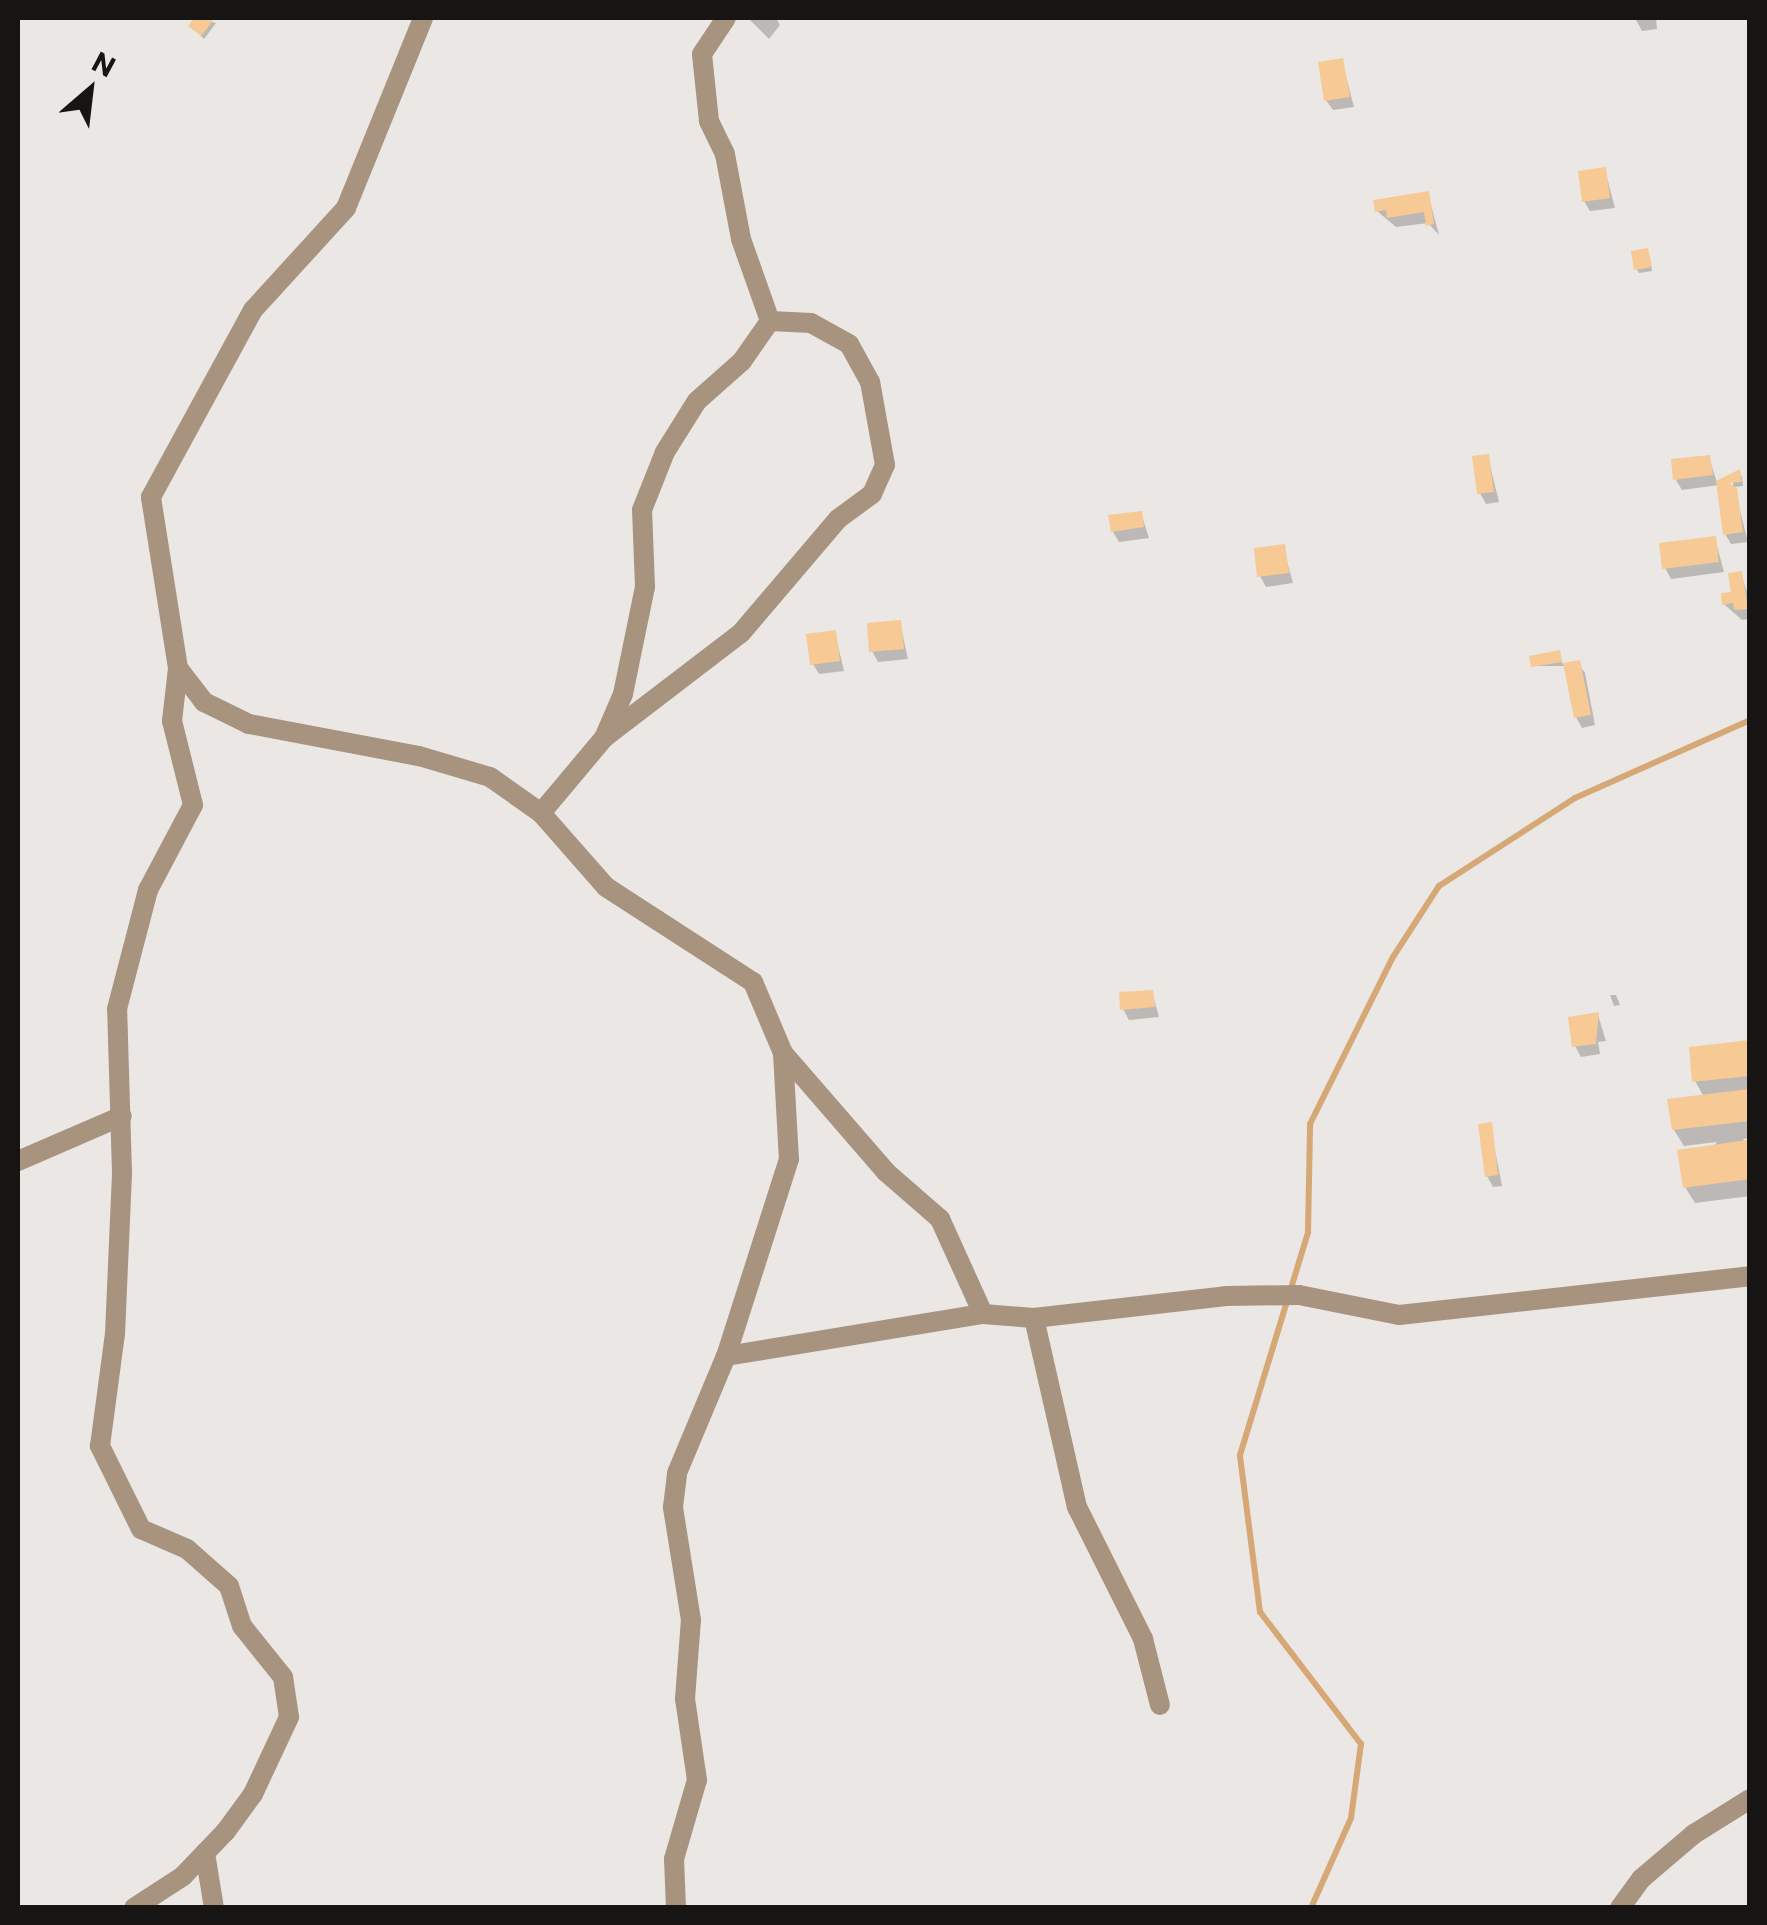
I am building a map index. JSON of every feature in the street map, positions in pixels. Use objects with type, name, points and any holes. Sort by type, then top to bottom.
[{"type":"street","points":[[134,1908],[205,1853],[253,1794],[289,1717],[290,1698],[283,1677],[242,1626],[229,1586],[187,1549],[140,1529],[100,1446],[115,1334],[122,1116],[117,1008],[132,934],[162,856],[193,805],[172,720],[178,668],[150,496],[253,310],[346,208],[367,170],[423,18]]},
{"type":"street","points":[[726,18],[702,54],[709,121],[724,154],[741,239],[770,321]]},
{"type":"street","points":[[541,814],[604,738],[741,633],[838,519],[872,494],[885,465],[870,382],[849,344],[810,322],[770,321]]},
{"type":"street","points":[[604,738],[623,694],[644,586],[642,510],[664,452],[697,401],[742,361],[770,321]]},
{"type":"street","points":[[178,668],[204,702],[249,724],[419,756],[490,777],[541,814],[606,887],[754,982],[783,1053],[790,1160],[726,1356],[677,1473],[673,1507],[690,1620],[685,1699],[698,1780],[674,1859],[676,1908]]},
{"type":"street","points":[[783,1053],[886,1172],[940,1219],[983,1314]]},
{"type":"street","points":[[18,1161],[122,1116]]},
{"type":"street","points":[[726,1356],[983,1314],[1034,1318],[1226,1296],[1299,1294],[1399,1315],[1750,1276]]},
{"type":"street","points":[[1034,1318],[1077,1506],[1143,1639],[1160,1705]]},
{"type":"street","points":[[1620,1908],[1641,1879],[1694,1834],[1750,1799]]},
{"type":"street","points":[[205,1853],[214,1908]]},
{"type":"building","points":[[194,18],[215,18],[201,36],[188,26]]},
{"type":"building","points":[[1343,58],[1350,97],[1324,101],[1318,62]]},
{"type":"building","points":[[1606,167],[1610,198],[1582,202],[1578,171]]},
{"type":"building","points":[[1429,191],[1434,224],[1426,226],[1424,212],[1387,218],[1386,210],[1375,212],[1373,200]]},
{"type":"building","points":[[1648,248],[1652,267],[1634,270],[1631,251]]},
{"type":"building","points":[[1489,454],[1494,492],[1477,494],[1472,456]]},
{"type":"building","points":[[1710,455],[1713,475],[1673,480],[1671,459]]},
{"type":"building","points":[[1740,469],[1742,482],[1729,483],[1737,488],[1743,532],[1723,535],[1716,481]]},
{"type":"building","points":[[1142,511],[1144,527],[1111,532],[1108,515]]},
{"type":"building","points":[[1716,536],[1719,562],[1662,569],[1659,543]]},
{"type":"building","points":[[1285,544],[1289,573],[1257,577],[1254,548]]},
{"type":"building","points":[[1742,571],[1748,609],[1734,610],[1733,603],[1722,605],[1721,593],[1731,592],[1728,573]]},
{"type":"building","points":[[901,620],[904,649],[869,652],[867,623]]},
{"type":"building","points":[[836,630],[840,661],[810,665],[806,634]]},
{"type":"building","points":[[1560,650],[1562,662],[1531,667],[1529,656]]},
{"type":"building","points":[[1580,660],[1591,715],[1574,718],[1563,663]]},
{"type":"building","points":[[1153,990],[1155,1007],[1120,1010],[1119,992]]},
{"type":"building","points":[[1599,1012],[1596,1044],[1572,1047],[1568,1017]]},
{"type":"building","points":[[1750,1040],[1750,1076],[1692,1082],[1689,1047]]},
{"type":"building","points":[[1750,1089],[1750,1121],[1672,1130],[1667,1099]]},
{"type":"building","points":[[1492,1122],[1498,1175],[1485,1177],[1478,1124]]},
{"type":"building","points":[[1747,1140],[1750,1179],[1683,1188],[1677,1150]]},
{"type":"waterway","points":[[1311,1908],[1351,1818],[1361,1744],[1260,1612],[1240,1455],[1308,1232],[1310,1124],[1393,957],[1439,886],[1575,798],[1750,720]]}]
